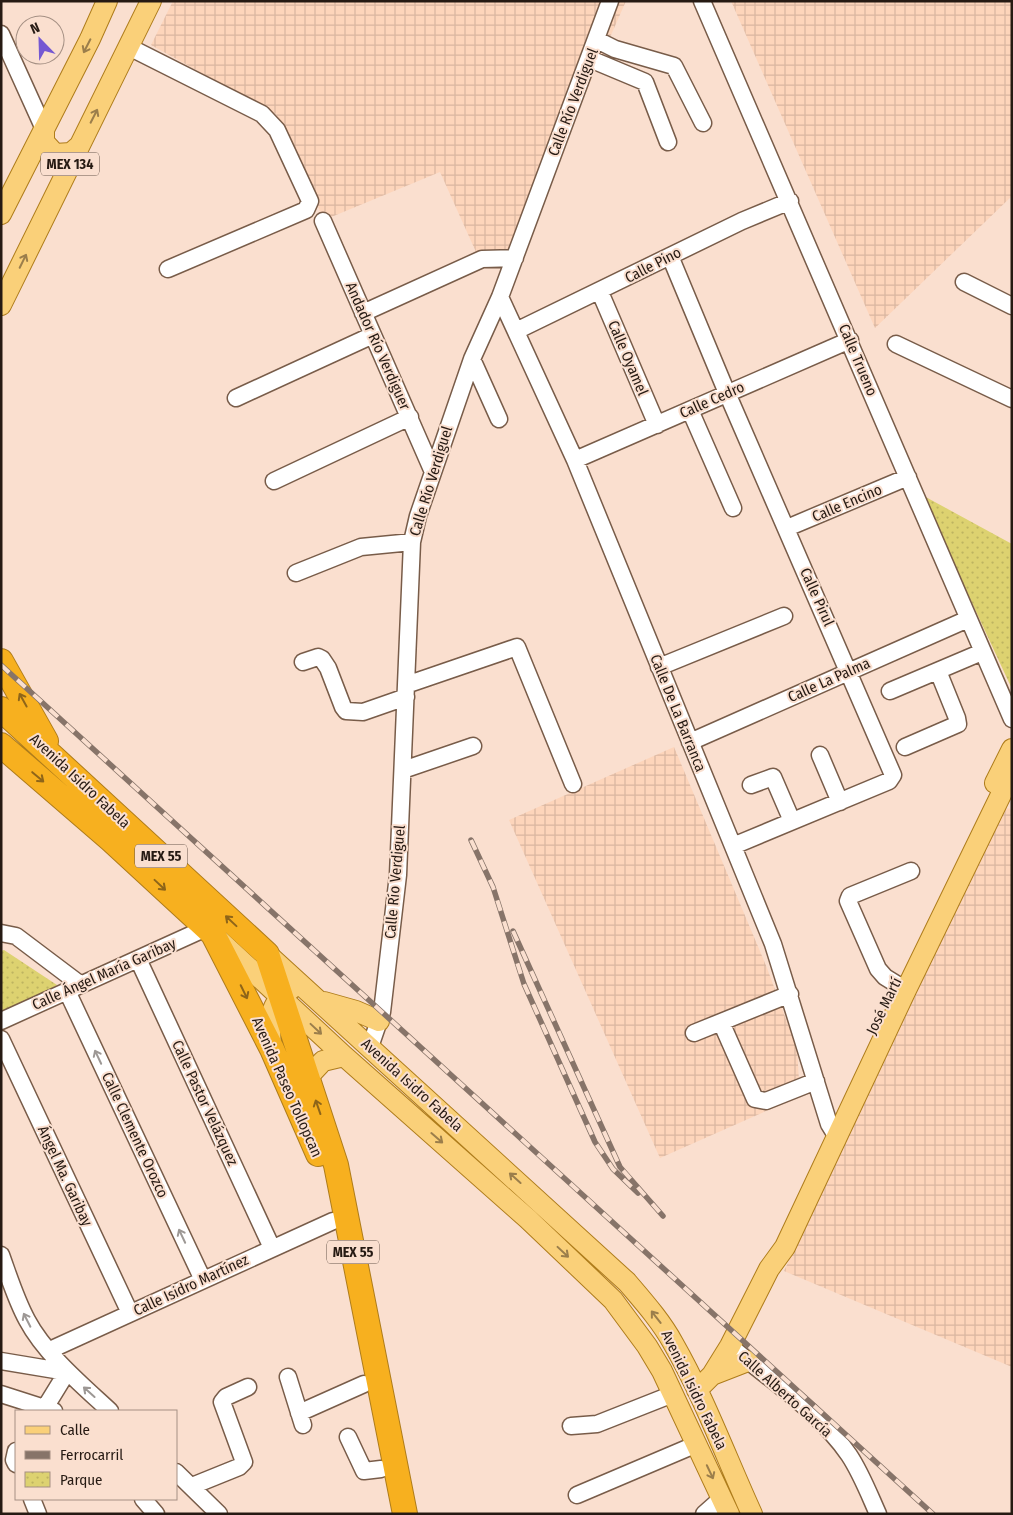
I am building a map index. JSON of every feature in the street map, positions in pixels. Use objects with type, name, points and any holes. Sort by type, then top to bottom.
[{"type":"highway","points":[[1,661],[56,758]]},
{"type":"highway","name":"Avenida Isidro Fabela","points":[[1,710],[56,758],[267,954]]},
{"type":"highway","name":"Avenida Isidro Fabela","points":[[1,745],[112,840],[209,931]]},
{"type":"highway","name":"Avenida Paseo Tollopcan","points":[[209,931],[272,1049],[314,1141],[333,1220],[390,1514]]},
{"type":"highway","name":"Avenida Paseo Tollopcan","points":[[267,954],[336,1165],[405,1514]]},
{"type":"main road","name":"MEX 134","points":[[1,214],[90,39],[106,1]]},
{"type":"main road","name":"MEX 134","points":[[1,305],[151,1]]},
{"type":"main road","points":[[44,129],[44,142],[55,154],[66,155],[79,146]]},
{"type":"main road","name":"José Martí","points":[[697,1390],[712,1375],[730,1346],[769,1269],[785,1247],[833,1130],[1012,749]]},
{"type":"main road","name":"José Martí","points":[[900,986],[1006,795],[1012,772]]},
{"type":"main road","name":"Avenida Isidro Fabela","points":[[209,931],[344,1056],[528,1219],[613,1300],[647,1346],[673,1394],[725,1506]]},
{"type":"main road","name":"Avenida Isidro Fabela","points":[[267,954],[603,1258],[645,1303],[673,1343],[697,1390],[752,1514]]},
{"type":"main road","points":[[272,1049],[270,1021],[274,1006],[280,996],[300,984]]},
{"type":"main road","points":[[318,1000],[356,1011],[379,1021]]},
{"type":"main road","points":[[308,1077],[323,1061],[344,1056]]},
{"type":"main road","points":[[528,1219],[543,1203]]},
{"type":"main road","points":[[712,1375],[748,1361]]},
{"type":"street","name":"Calle Río Verdiguel","points":[[370,1047],[382,1012],[398,875],[412,542],[432,472],[472,360],[515,258],[610,1]]},
{"type":"street","name":"Calle Trueno","points":[[702,1],[790,201],[1012,719]]},
{"type":"street","points":[[2,38],[6,62],[44,129]]},
{"type":"street","points":[[597,40],[615,49],[674,66],[703,123]]},
{"type":"street","points":[[129,47],[262,114],[270,120],[277,130],[310,201],[306,210],[168,269]]},
{"type":"street","points":[[590,58],[645,82],[668,142]]},
{"type":"street","name":"Calle Pino","points":[[516,331],[600,292],[742,221],[790,201]]},
{"type":"street","name":"Andador Río Verdiguer","points":[[322,222],[410,417],[432,472]]},
{"type":"street","name":"Calle Pirul","points":[[670,256],[893,776],[889,781],[733,846]]},
{"type":"street","points":[[363,314],[482,259],[515,258]]},
{"type":"street","points":[[964,282],[1012,306]]},
{"type":"street","name":"Calle Oyamel","points":[[600,292],[657,425]]},
{"type":"street","name":"Calle De La Barranca","points":[[500,297],[575,460],[773,944],[833,1130]]},
{"type":"street","points":[[236,398],[373,335]]},
{"type":"street","name":"Calle Cedro","points":[[575,460],[657,425],[727,392],[850,340]]},
{"type":"street","points":[[896,344],[1012,399]]},
{"type":"street","points":[[472,360],[499,420]]},
{"type":"street","points":[[690,410],[733,508]]},
{"type":"street","points":[[274,482],[410,417]]},
{"type":"street","name":"Calle Encino","points":[[787,528],[908,477]]},
{"type":"street","points":[[296,573],[360,547],[412,542]]},
{"type":"street","points":[[659,667],[784,616]]},
{"type":"street","name":"Calle La Palma","points":[[690,742],[968,619]]},
{"type":"street","points":[[304,662],[318,657],[325,662],[346,711],[363,712],[406,691],[517,647],[573,784]]},
{"type":"street","points":[[890,691],[982,652]]},
{"type":"street","points":[[905,747],[958,724],[958,718],[938,671]]},
{"type":"street","points":[[403,770],[473,746]]},
{"type":"street","points":[[820,755],[840,802]]},
{"type":"street","points":[[751,786],[772,776],[792,821]]},
{"type":"street","points":[[900,986],[885,978],[875,964],[848,901],[850,896],[911,871]]},
{"type":"street","name":"Calle Ángel María Garibay","points":[[1,1021],[138,958],[209,931]]},
{"type":"street","points":[[8,934],[74,988]]},
{"type":"street","name":"Calle Pastor Velázquez","points":[[138,958],[272,1248]]},
{"type":"street","name":"Calle Clemente Orozco","points":[[74,988],[203,1280]]},
{"type":"street","points":[[694,1033],[790,994]]},
{"type":"street","points":[[721,1022],[755,1099],[766,1101],[816,1081]]},
{"type":"street","name":"Ángel Ma. Garibay","points":[[1,1039],[130,1313]]},
{"type":"street","name":"Calle Isidro Martínez","points":[[50,1350],[333,1220]]},
{"type":"street","points":[[1,1256],[26,1320],[67,1372],[109,1410]]},
{"type":"street","name":"Calle Alberto García","points":[[730,1346],[825,1426],[849,1456],[878,1514]]},
{"type":"street","points":[[1,1361],[67,1372]]},
{"type":"street","points":[[1,1394],[48,1410],[67,1372]]},
{"type":"street","points":[[288,1377],[301,1419],[364,1384]]},
{"type":"street","points":[[192,1486],[239,1467],[244,1462],[222,1402],[226,1397],[248,1387]]},
{"type":"street","points":[[572,1426],[597,1424],[673,1394]]},
{"type":"street","points":[[348,1437],[364,1471],[382,1468]]},
{"type":"street","points":[[577,1495],[697,1444]]},
{"type":"street","points":[[178,1474],[219,1514]]},
{"type":"street","points":[[32,1500],[38,1514]]},
{"type":"street","points":[[144,1500],[156,1514]]},
{"type":"street","points":[[704,1514],[725,1506]]},
{"type":"shaded area","points":[[173,1],[626,1],[507,271],[493,251],[476,252],[440,172],[324,220],[276,114],[151,45]]},
{"type":"shaded area","points":[[731,1],[1012,1],[1012,196],[875,328]]},
{"type":"shaded area","points":[[674,747],[767,968],[797,1049],[800,1096],[660,1158],[509,820]]},
{"type":"shaded area","points":[[1005,808],[1012,809],[1012,1367],[784,1271]]},
{"type":"green space","points":[[922,495],[1012,544],[1012,689]]},
{"type":"green space","points":[[4,950],[57,985],[26,1004],[1,1012],[1,951]]},
{"type":"railway","points":[[1,665],[933,1514]]},
{"type":"railway","points":[[471,840],[493,887],[524,984],[595,1142],[613,1169],[638,1193]]},
{"type":"railway","points":[[513,931],[620,1167],[663,1216]]}]
